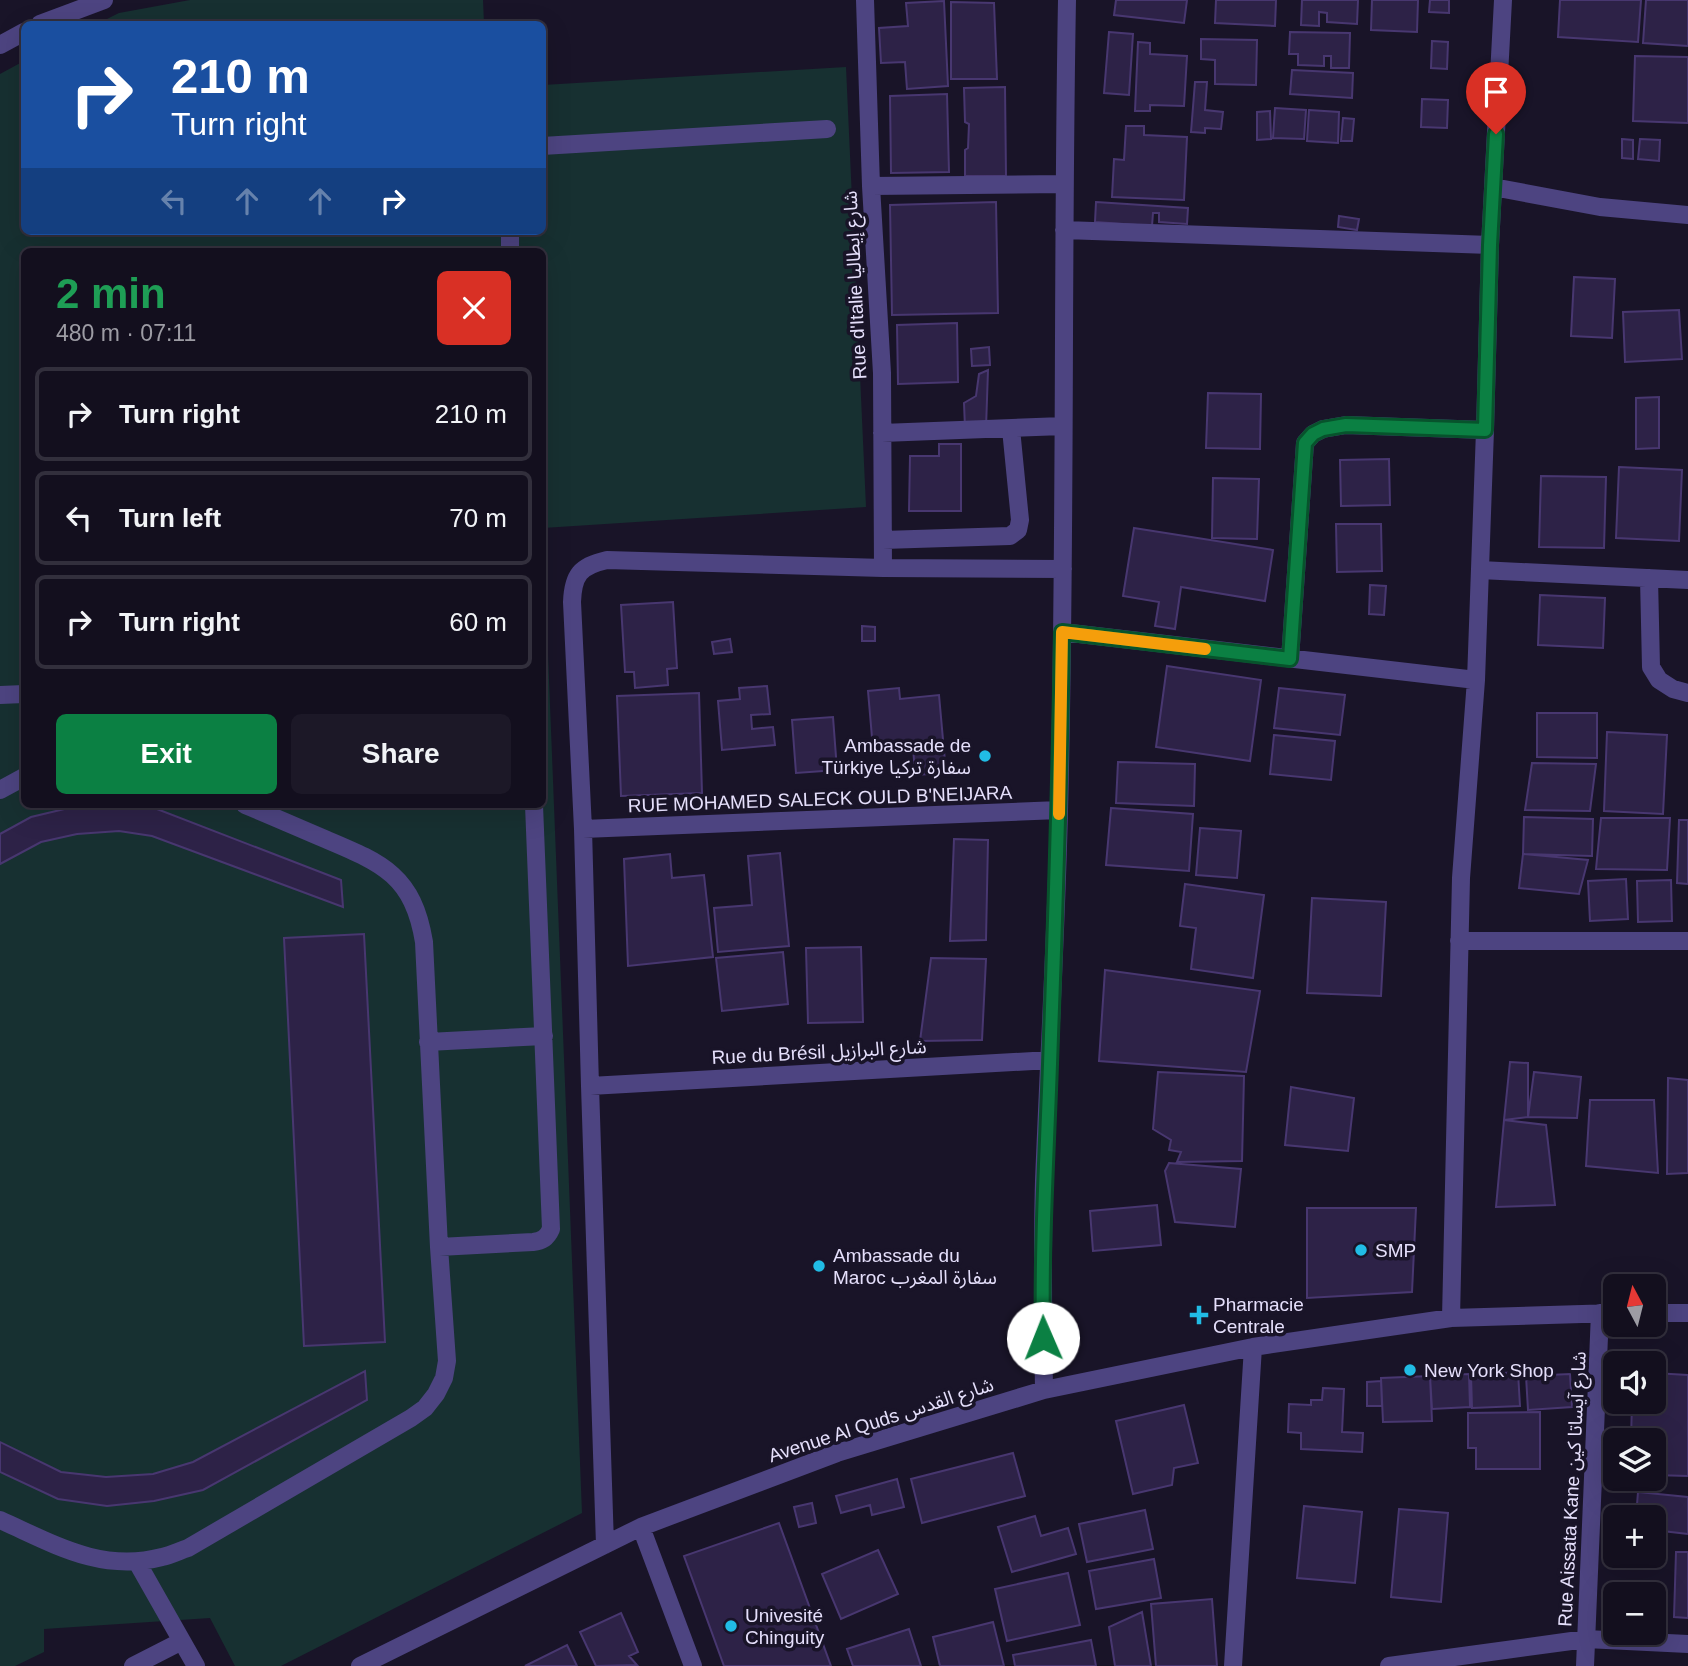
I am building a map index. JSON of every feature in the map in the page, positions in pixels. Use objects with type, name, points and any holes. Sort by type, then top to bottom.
[{"type":"street","points":[[48,21],[104,0]]},
{"type":"street","name":"Rue d'Italie شارع إيطاليا","points":[[864,0],[882,373],[883,568]]},
{"type":"street","points":[[1044,1390],[1044,1182],[1059,810],[1062,632],[1067,0]]},
{"type":"street","points":[[1451,1318],[1461,878],[1476,680],[1490,245],[1503,0]]},
{"type":"street","points":[[0,45],[21,34]]},
{"type":"street","points":[[546,146],[827,129]]},
{"type":"street","points":[[871,186],[1064,184]]},
{"type":"street","points":[[1493,187],[1600,207],[1688,215]]},
{"type":"street","points":[[1064,230],[1490,245]]},
{"type":"street","points":[[1290,659],[1305,443],[1313,434],[1323,429],[1346,425],[1485,430]]},
{"type":"street","points":[[882,433],[1063,426]]},
{"type":"street","points":[[883,540],[1010,536],[1018,530],[1020,520],[1011,429]]},
{"type":"street","points":[[605,1545],[573,585],[580,571],[590,564],[607,560],[883,568],[1063,569]]},
{"type":"street","points":[[1480,570],[1688,580]]},
{"type":"street","points":[[1649,578],[1651,667],[1659,680],[1673,689],[1688,692]]},
{"type":"street","points":[[1062,632],[1476,680]]},
{"type":"street","points":[[0,695],[21,694]]},
{"type":"street","points":[[0,790],[21,779]]},
{"type":"street","points":[[0,1520],[83,1557],[110,1562],[137,1562],[163,1557],[188,1548],[411,1418],[425,1408],[436,1394],[443,1378],[447,1361],[424,942],[420,920],[412,900],[400,882],[384,867],[365,856],[252,808]]},
{"type":"street","points":[[439,1247],[541,1241],[551,1229],[534,808]]},
{"type":"street","name":"RUE MOHAMED SALECK OULD B'NEIJARA","points":[[583,830],[1059,810]]},
{"type":"street","points":[[1459,941],[1688,941]]},
{"type":"street","points":[[428,1042],[544,1036]]},
{"type":"street","name":"Rue du Brésil شارع البرازيل","points":[[590,1086],[1050,1060]]},
{"type":"street","name":"Avenue Al Quds شارع القدس","points":[[360,1666],[641,1527],[837,1453],[1044,1390],[1253,1347],[1451,1318],[1603,1313]]},
{"type":"street","points":[[1666,1313],[1688,1313]]},
{"type":"street","name":"Rue Aissata Kane شارع آيساتا كين","points":[[1585,1666],[1606,1337]]},
{"type":"street","points":[[1233,1666],[1253,1347]]},
{"type":"street","points":[[641,1527],[693,1666]]},
{"type":"street","points":[[137,1562],[196,1666]]},
{"type":"street","points":[[1389,1666],[1586,1639],[1688,1644]]},
{"type":"street","points":[[133,1666],[182,1641]]},
{"type":"green space","points":[[190,0],[483,0],[484,21],[103,21],[119,13]]},
{"type":"green space","points":[[21,63],[21,235],[546,235],[546,85],[846,67],[866,507],[546,528],[546,248],[21,248],[21,808],[546,808],[546,604],[582,1513],[281,1666],[235,1666],[210,1618],[44,1629],[44,1652],[15,1666],[0,1666],[0,74]]},
{"type":"building","points":[[1116,0],[1187,0],[1184,23],[1114,15]]},
{"type":"building","points":[[1216,0],[1276,0],[1275,26],[1215,23]]},
{"type":"building","points":[[1302,0],[1358,0],[1357,24],[1327,22],[1327,13],[1319,12],[1319,26],[1301,25]]},
{"type":"building","points":[[1372,0],[1418,0],[1417,32],[1371,30]]},
{"type":"building","points":[[1430,0],[1449,0],[1449,13],[1429,12]]},
{"type":"building","points":[[1560,0],[1641,0],[1638,42],[1558,37]]},
{"type":"building","points":[[1646,0],[1688,0],[1688,46],[1643,43]]},
{"type":"building","points":[[944,1],[948,86],[907,89],[905,62],[881,63],[879,28],[908,26],[906,3]]},
{"type":"building","points":[[951,2],[994,3],[997,79],[951,79]]},
{"type":"building","points":[[1109,32],[1133,34],[1129,95],[1104,93]]},
{"type":"building","points":[[1290,32],[1350,33],[1349,68],[1331,68],[1331,56],[1324,56],[1324,66],[1298,65],[1298,54],[1289,54]]},
{"type":"building","points":[[1201,39],[1257,40],[1256,85],[1215,84],[1215,60],[1201,59]]},
{"type":"building","points":[[1432,41],[1448,42],[1447,69],[1431,68]]},
{"type":"building","points":[[1138,42],[1150,43],[1150,54],[1187,56],[1184,106],[1150,105],[1150,111],[1135,111]]},
{"type":"building","points":[[1635,56],[1688,57],[1688,123],[1633,121]]},
{"type":"building","points":[[1292,70],[1353,73],[1352,98],[1290,94]]},
{"type":"building","points":[[1195,82],[1207,82],[1205,110],[1223,112],[1221,129],[1205,128],[1205,133],[1191,132]]},
{"type":"building","points":[[1005,87],[1006,176],[965,176],[969,124],[965,122],[964,88]]},
{"type":"building","points":[[947,94],[949,172],[891,173],[890,96]]},
{"type":"building","points":[[1422,99],[1448,100],[1447,128],[1421,127]]},
{"type":"building","points":[[1275,108],[1306,110],[1304,139],[1273,138]]},
{"type":"building","points":[[1309,110],[1339,112],[1338,143],[1307,141]]},
{"type":"building","points":[[1270,111],[1271,139],[1257,140],[1257,112]]},
{"type":"building","points":[[1343,118],[1354,119],[1352,141],[1341,141]]},
{"type":"building","points":[[1126,126],[1144,126],[1144,135],[1187,137],[1184,200],[1112,197],[1114,159],[1124,160]]},
{"type":"building","points":[[1622,139],[1633,140],[1633,159],[1622,158]]},
{"type":"building","points":[[1640,139],[1660,140],[1659,161],[1638,159]]},
{"type":"building","points":[[996,202],[998,313],[892,315],[890,205]]},
{"type":"building","points":[[1096,202],[1188,208],[1187,224],[1159,222],[1159,213],[1153,213],[1152,226],[1095,222]]},
{"type":"building","points":[[1339,216],[1359,219],[1357,230],[1338,227]]},
{"type":"building","points":[[1574,277],[1615,279],[1612,338],[1571,336]]},
{"type":"building","points":[[1679,310],[1682,359],[1625,362],[1623,312]]},
{"type":"building","points":[[957,323],[958,382],[898,384],[897,325]]},
{"type":"building","points":[[989,347],[990,365],[972,366],[971,349]]},
{"type":"building","points":[[988,370],[986,428],[965,428],[964,403],[976,396],[979,374]]},
{"type":"building","points":[[1208,393],[1261,394],[1260,449],[1206,448]]},
{"type":"building","points":[[1659,397],[1659,448],[1636,449],[1636,398]]},
{"type":"building","points":[[939,444],[961,444],[961,511],[909,511],[910,456],[939,456]]},
{"type":"building","points":[[1389,459],[1390,505],[1341,506],[1340,460]]},
{"type":"building","points":[[1619,467],[1682,470],[1679,541],[1616,538]]},
{"type":"building","points":[[1541,476],[1606,477],[1604,548],[1539,547]]},
{"type":"building","points":[[1213,478],[1259,479],[1257,539],[1212,538]]},
{"type":"building","points":[[1336,524],[1381,524],[1382,571],[1337,572]]},
{"type":"building","points":[[1134,528],[1273,550],[1265,601],[1181,587],[1175,629],[1155,626],[1159,602],[1123,596]]},
{"type":"building","points":[[1370,585],[1386,586],[1384,615],[1369,614]]},
{"type":"building","points":[[1540,595],[1605,598],[1603,648],[1538,645]]},
{"type":"building","points":[[673,602],[677,668],[667,669],[668,685],[635,688],[634,672],[625,672],[621,605]]},
{"type":"building","points":[[862,626],[875,627],[875,641],[862,641]]},
{"type":"building","points":[[730,639],[732,652],[714,654],[712,642]]},
{"type":"building","points":[[1167,666],[1261,680],[1250,761],[1156,747]]},
{"type":"building","points":[[767,686],[770,714],[751,715],[752,729],[773,727],[775,745],[722,750],[718,701],[740,699],[739,688]]},
{"type":"building","points":[[899,688],[900,699],[939,695],[946,773],[915,775],[913,746],[873,749],[868,691]]},
{"type":"building","points":[[1279,688],[1345,695],[1340,735],[1274,728]]},
{"type":"building","points":[[699,693],[702,793],[621,796],[617,696]]},
{"type":"building","points":[[1537,713],[1597,713],[1597,758],[1537,757]]},
{"type":"building","points":[[833,717],[837,770],[796,773],[792,720]]},
{"type":"building","points":[[1607,732],[1667,735],[1663,814],[1604,811]]},
{"type":"building","points":[[1274,735],[1335,741],[1331,780],[1270,774]]},
{"type":"building","points":[[1118,762],[1195,764],[1194,806],[1116,803]]},
{"type":"building","points":[[1532,763],[1596,764],[1590,811],[1525,810]]},
{"type":"building","points":[[69,808],[157,809],[341,880],[343,907],[152,836],[119,831],[77,834],[41,842],[0,864],[0,834],[31,817]]},
{"type":"building","points":[[1111,808],[1193,814],[1189,871],[1106,865]]},
{"type":"building","points":[[1524,817],[1593,819],[1592,856],[1523,854]]},
{"type":"building","points":[[1601,818],[1670,818],[1667,870],[1596,869]]},
{"type":"building","points":[[1679,820],[1688,820],[1688,884],[1677,883]]},
{"type":"building","points":[[1200,828],[1241,831],[1237,878],[1196,875]]},
{"type":"building","points":[[954,839],[988,840],[986,940],[950,941]]},
{"type":"building","points":[[780,853],[789,946],[718,952],[714,908],[752,905],[748,856]]},
{"type":"building","points":[[670,854],[672,878],[704,875],[713,957],[628,966],[624,859]]},
{"type":"building","points":[[1523,854],[1588,860],[1579,894],[1519,888]]},
{"type":"building","points":[[1626,879],[1628,919],[1590,921],[1588,881]]},
{"type":"building","points":[[1671,880],[1672,921],[1638,922],[1637,881]]},
{"type":"building","points":[[1185,884],[1264,895],[1253,978],[1191,969],[1196,928],[1180,926]]},
{"type":"building","points":[[1312,898],[1386,902],[1381,996],[1307,993]]},
{"type":"building","points":[[364,934],[385,1342],[304,1346],[284,938]]},
{"type":"building","points":[[861,947],[863,1022],[808,1023],[806,948]]},
{"type":"building","points":[[783,952],[788,1004],[722,1011],[716,958]]},
{"type":"building","points":[[931,958],[986,959],[982,1040],[920,1041]]},
{"type":"building","points":[[1105,970],[1260,991],[1246,1072],[1099,1061]]},
{"type":"building","points":[[1510,1062],[1528,1063],[1528,1117],[1504,1120]]},
{"type":"building","points":[[1158,1072],[1244,1076],[1242,1161],[1177,1162],[1181,1152],[1169,1150],[1171,1140],[1153,1129]]},
{"type":"building","points":[[1534,1072],[1581,1077],[1577,1118],[1528,1117]]},
{"type":"building","points":[[1668,1078],[1688,1080],[1688,1173],[1667,1174]]},
{"type":"building","points":[[1291,1087],[1354,1098],[1348,1151],[1285,1145]]},
{"type":"building","points":[[1590,1100],[1654,1100],[1658,1173],[1586,1166]]},
{"type":"building","points":[[1504,1120],[1546,1125],[1555,1205],[1496,1207]]},
{"type":"building","points":[[1169,1163],[1241,1169],[1235,1227],[1175,1222],[1165,1171]]},
{"type":"building","points":[[1157,1205],[1161,1245],[1093,1251],[1090,1211]]},
{"type":"building","name":"SMP","points":[[1307,1208],[1416,1208],[1412,1292],[1307,1298]]},
{"type":"building","points":[[365,1371],[367,1400],[203,1490],[154,1501],[107,1506],[58,1499],[0,1472],[0,1442],[61,1472],[106,1477],[153,1474],[193,1462]]},
{"type":"building","points":[[1518,1372],[1520,1406],[1472,1408],[1471,1375]]},
{"type":"building","points":[[1469,1374],[1470,1407],[1432,1409],[1430,1376]]},
{"type":"building","points":[[1570,1374],[1572,1407],[1528,1410],[1526,1376]]},
{"type":"building","points":[[1666,1374],[1688,1375],[1688,1476],[1666,1475],[1666,1428],[1631,1428],[1632,1414],[1666,1414]]},
{"type":"building","points":[[1430,1376],[1432,1421],[1383,1422],[1381,1378]]},
{"type":"building","points":[[1381,1381],[1382,1406],[1367,1406],[1367,1382]]},
{"type":"building","points":[[1323,1388],[1344,1389],[1342,1432],[1363,1433],[1362,1452],[1301,1449],[1301,1433],[1288,1432],[1289,1404],[1311,1405],[1311,1400],[1322,1400]]},
{"type":"building","points":[[1184,1405],[1198,1463],[1174,1468],[1172,1485],[1133,1494],[1116,1421]]},
{"type":"building","points":[[1540,1412],[1540,1469],[1476,1469],[1476,1448],[1468,1448],[1468,1413]]},
{"type":"building","points":[[1013,1453],[1025,1496],[922,1523],[911,1479]]},
{"type":"building","points":[[897,1479],[904,1507],[872,1515],[870,1505],[841,1513],[836,1496]]},
{"type":"building","points":[[1638,1492],[1688,1497],[1688,1534],[1666,1531],[1666,1505],[1637,1505]]},
{"type":"building","points":[[812,1503],[816,1523],[799,1527],[794,1507]]},
{"type":"building","points":[[1304,1506],[1362,1512],[1355,1583],[1297,1578]]},
{"type":"building","points":[[1399,1509],[1448,1513],[1441,1602],[1391,1597]]},
{"type":"building","points":[[1145,1510],[1153,1549],[1087,1562],[1079,1524]]},
{"type":"building","points":[[1035,1516],[1041,1536],[1068,1528],[1076,1554],[1012,1572],[998,1527]]},
{"type":"building","points":[[779,1523],[831,1666],[724,1666],[684,1556]]},
{"type":"building","points":[[878,1550],[898,1594],[841,1619],[822,1574]]},
{"type":"building","points":[[1676,1552],[1688,1552],[1688,1618],[1674,1617]]},
{"type":"building","points":[[1154,1559],[1161,1598],[1096,1609],[1089,1571]]},
{"type":"building","points":[[1068,1573],[1080,1625],[1007,1641],[995,1589]]},
{"type":"building","points":[[1212,1599],[1217,1666],[1156,1666],[1151,1604]]},
{"type":"building","points":[[1142,1612],[1151,1666],[1115,1666],[1109,1627]]},
{"type":"building","points":[[621,1613],[638,1652],[629,1656],[637,1665],[596,1666],[580,1632]]},
{"type":"building","points":[[993,1622],[1004,1666],[940,1666],[933,1637]]},
{"type":"building","points":[[909,1629],[921,1666],[853,1666],[847,1649]]},
{"type":"building","points":[[1091,1640],[1096,1666],[1015,1666],[1013,1655]]},
{"type":"building","points":[[567,1645],[577,1666],[525,1666]]},
{"type":"slow traffic","points":[[1059,814],[1062,632],[1205,649]]},
{"type":"place","name":"Ambassade de Türkiye سفارة تركيا","points":[[985,756]]},
{"type":"place","name":"SMP","points":[[1361,1250]]},
{"type":"place","name":"Ambassade du Maroc سفارة المغرب","points":[[819,1266]]},
{"type":"place","name":"Pharmacie Centrale","points":[[1199,1315]]},
{"type":"place","name":"New York Shop","points":[[1410,1370]]},
{"type":"place","name":"Univesité Chinguity","points":[[731,1626]]},
{"type":"route","points":[[1043,1338],[1044,1182],[1058,838],[1062,632],[1290,659],[1305,443],[1313,434],[1323,429],[1346,425],[1485,430],[1496,134]]}]
